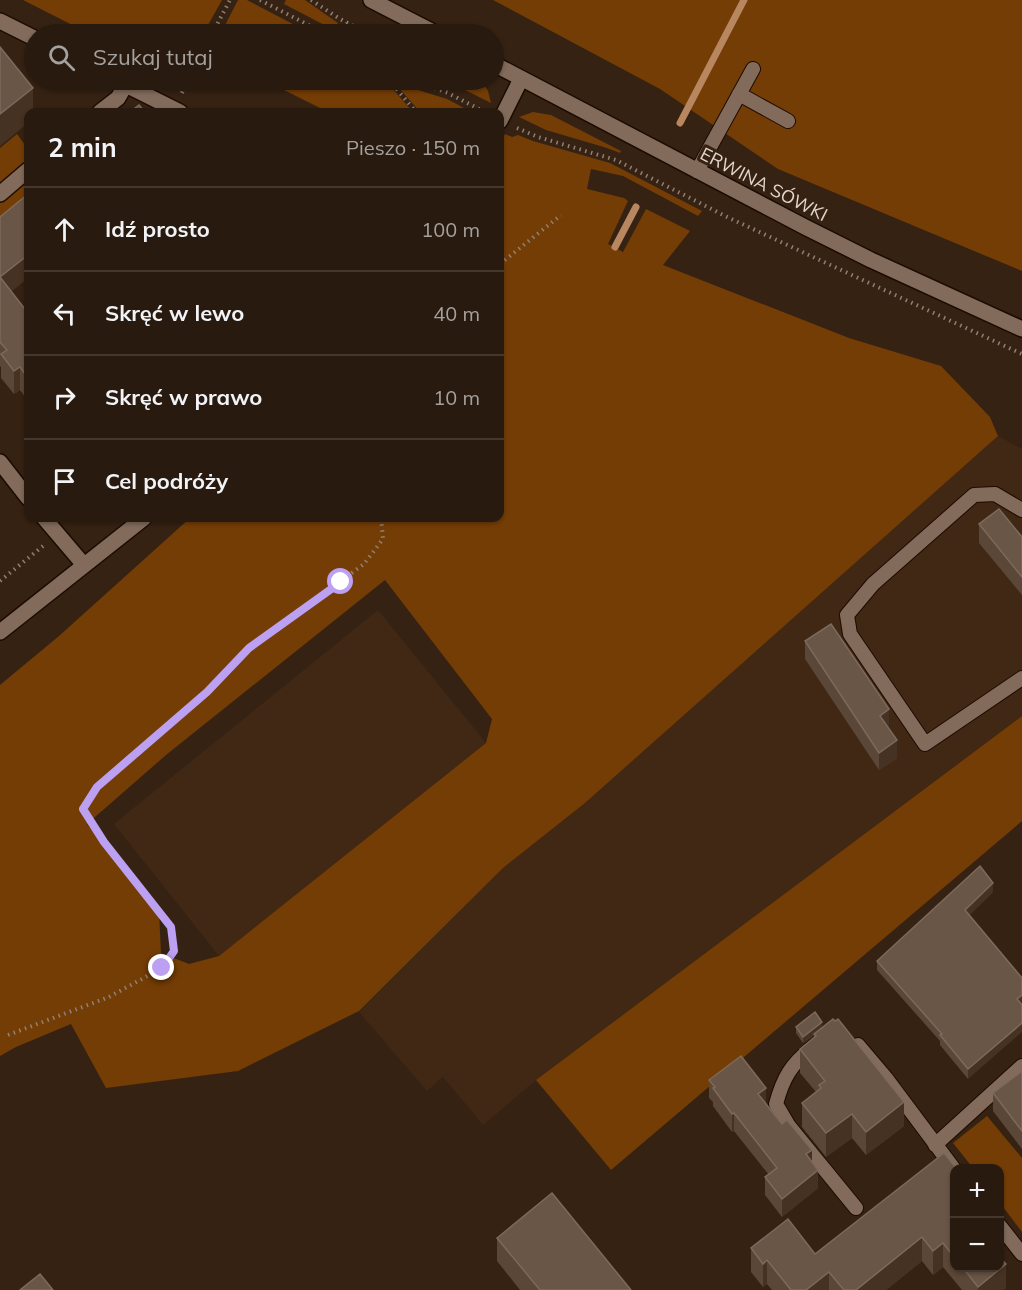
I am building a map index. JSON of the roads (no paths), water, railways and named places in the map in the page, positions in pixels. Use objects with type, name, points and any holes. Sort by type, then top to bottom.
[{"type":"street","points":[[371,0],[418,24]]},
{"type":"street","points":[[0,21],[24,33]]},
{"type":"street","name":"ERWINA SÓWKI","points":[[504,70],[871,260],[1022,329]]},
{"type":"street","points":[[505,123],[521,79]]},
{"type":"street","points":[[105,108],[118,98],[120,90]]},
{"type":"street","points":[[137,90],[172,108]]},
{"type":"street","points":[[0,194],[24,173]]},
{"type":"street","points":[[0,462],[24,493]]},
{"type":"street","points":[[47,522],[84,565]]},
{"type":"street","points":[[0,632],[139,522]]},
{"type":"lane","points":[[697,171],[753,69]]},
{"type":"lane","points":[[739,94],[788,121]]},
{"type":"lane","points":[[1022,510],[995,494],[974,495],[873,584],[847,615],[850,634],[925,744],[1022,678]]},
{"type":"lane","points":[[848,1034],[886,1078],[950,1164]]},
{"type":"lane","points":[[825,1037],[803,1055],[782,1081],[776,1104],[789,1126],[856,1208]]},
{"type":"lane","points":[[935,1145],[1022,1066]]},
{"type":"lane","points":[[1004,1232],[1022,1254]]},
{"type":"waterway","points":[[680,123],[744,0]]},
{"type":"waterway","points":[[615,247],[636,207]]}]
